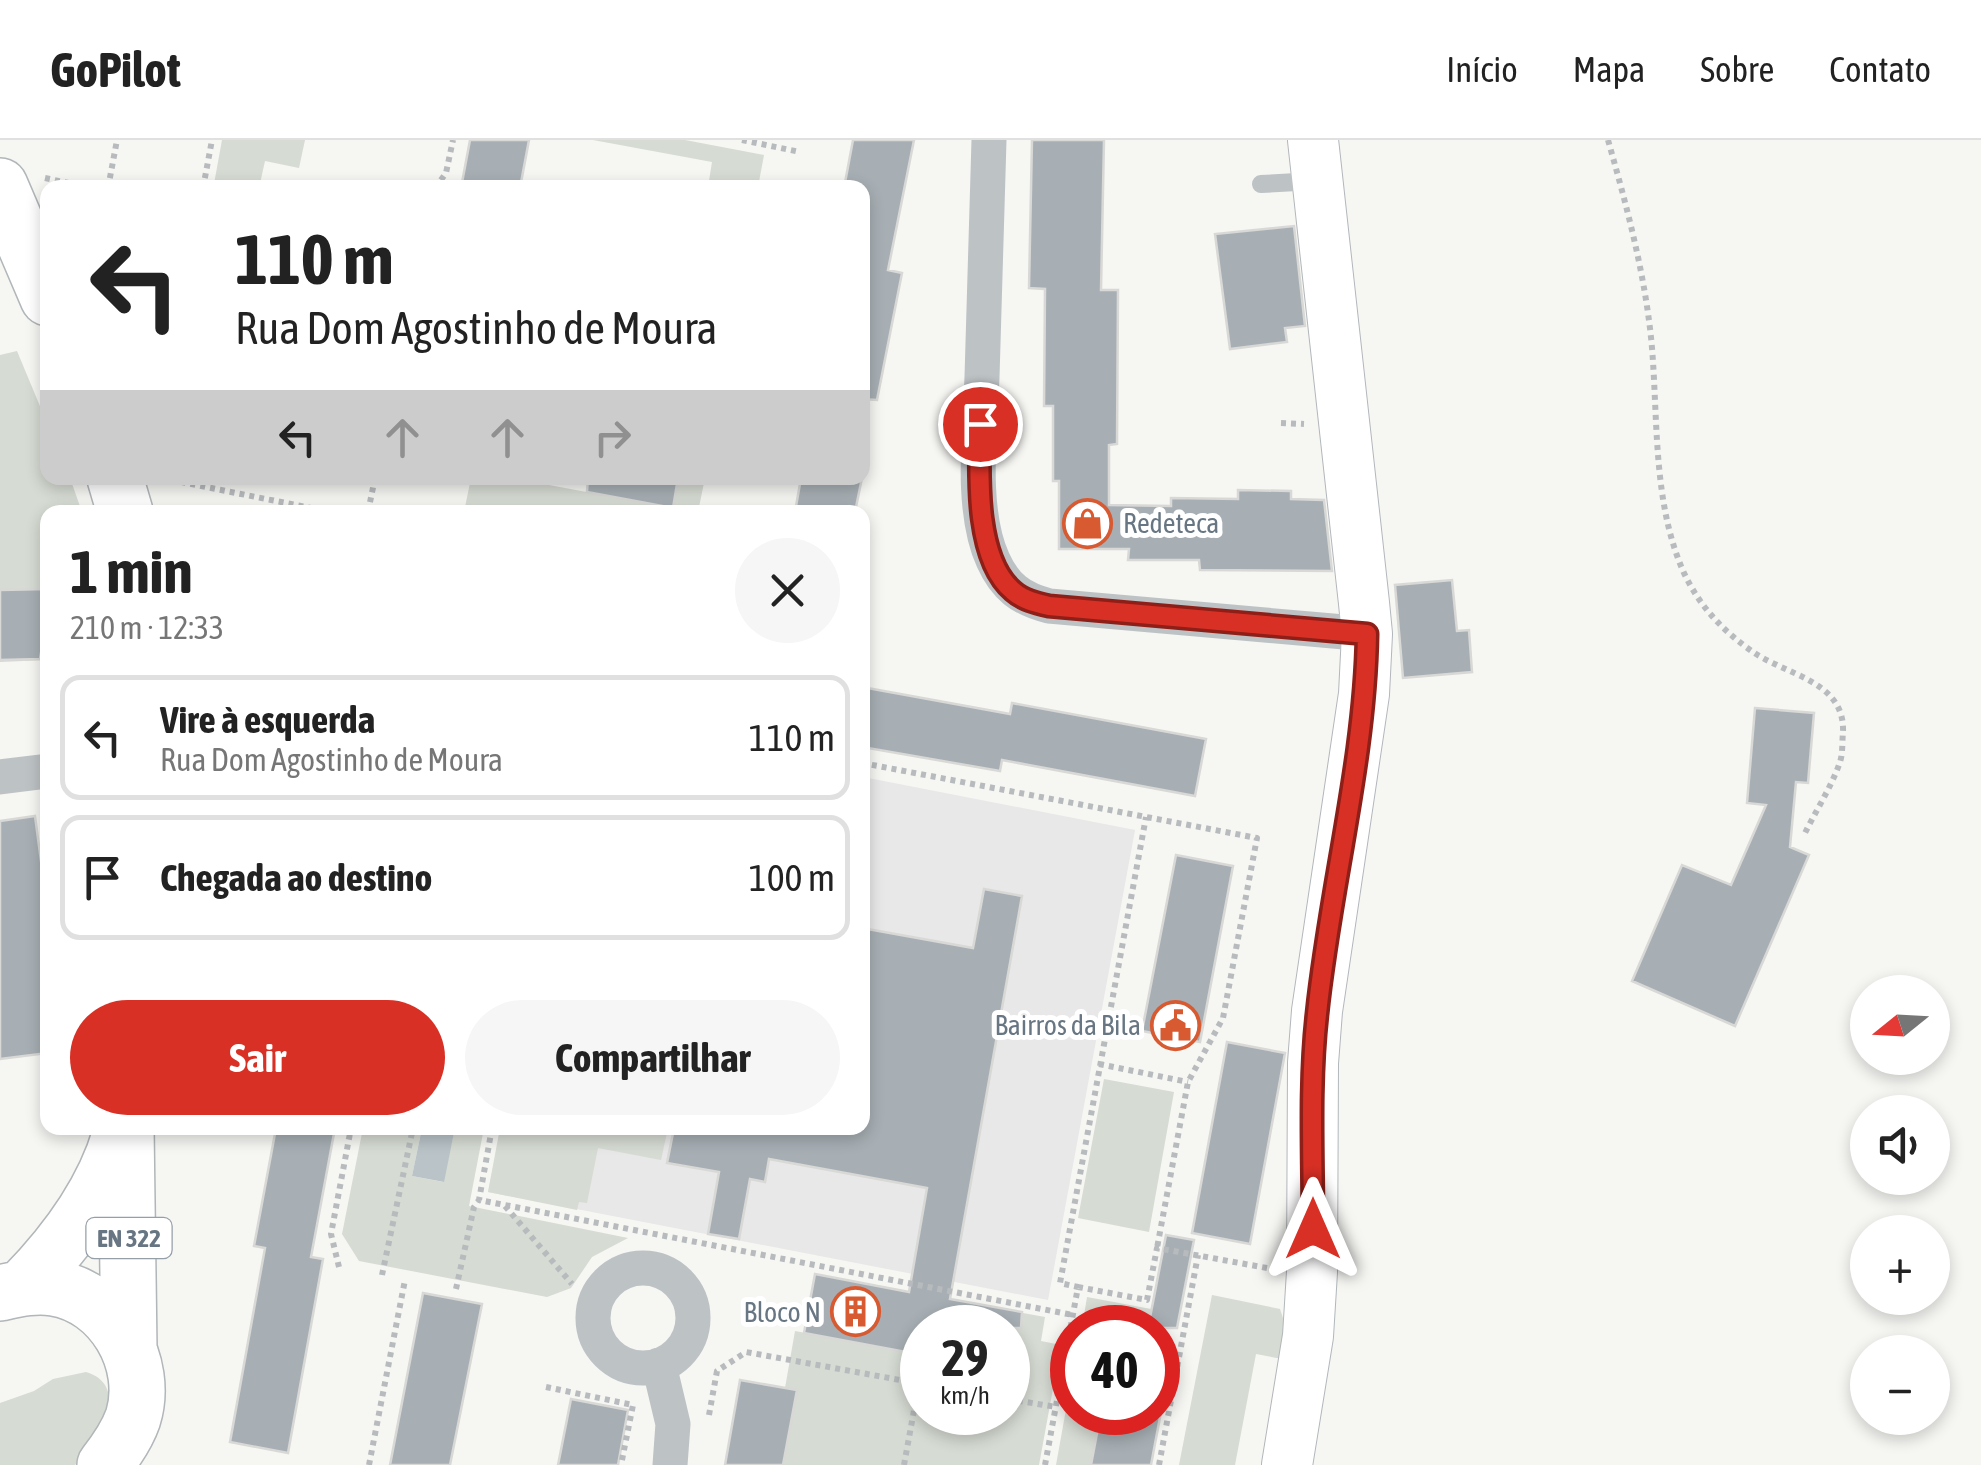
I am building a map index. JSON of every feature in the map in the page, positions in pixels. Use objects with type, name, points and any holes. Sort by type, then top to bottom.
[{"type":"main road","points":[[22,182],[13,249],[40,287]]},
{"type":"main road","name":"EN 322","points":[[12,1290],[58,1250],[90,1204],[121,1135]]},
{"type":"main road","name":"EN 322","points":[[124,1135],[130,1348],[137,1396],[128,1450]]},
{"type":"main road","name":"EN 322","points":[[12,1290],[56,1288],[87,1300],[112,1321],[130,1348]]},
{"type":"street","points":[[989,140],[979,460],[985,532],[1001,577],[1012,591],[1049,606],[1367,634]]},
{"type":"street","points":[[1287,1465],[1308,1336],[1317,1012],[1359,739],[1367,634],[1315,160]]},
{"type":"street","points":[[0,777],[40,772]]},
{"type":"street","points":[[659,1365],[673,1424],[670,1465]]},
{"type":"lane","points":[[1261,184],[1315,160]]},
{"type":"path","points":[[110,180],[117,140]]},
{"type":"path","points":[[204,180],[212,140]]},
{"type":"path","points":[[441,180],[453,140]]},
{"type":"path","points":[[742,140],[800,152]]},
{"type":"path","points":[[1608,140],[1635,245],[1652,345],[1657,452],[1668,518],[1683,570],[1706,612],[1755,653],[1810,680],[1835,698],[1843,724],[1842,759],[1803,837]]},
{"type":"path","points":[[194,485],[296,505]]},
{"type":"path","points":[[870,764],[1146,816],[1257,838],[1223,1018],[1188,1082],[1147,1300],[1060,1284],[1146,816]]},
{"type":"path","points":[[1100,1064],[1188,1082]]},
{"type":"path","points":[[338,1266],[331,1234],[350,1135]]},
{"type":"path","points":[[382,1275],[412,1135]]},
{"type":"path","points":[[456,1289],[491,1135]]},
{"type":"path","points":[[478,1200],[1050,1311]]},
{"type":"path","points":[[504,1205],[572,1284]]},
{"type":"path","points":[[1157,1248],[1268,1268]]},
{"type":"path","points":[[1159,1465],[1198,1255]]},
{"type":"path","points":[[368,1465],[405,1280]]},
{"type":"path","points":[[1075,1305],[1078,1287]]},
{"type":"path","points":[[706,1428],[717,1371],[746,1352],[900,1380]]},
{"type":"path","points":[[546,1387],[633,1405],[622,1465]]},
{"type":"path","points":[[904,1465],[910,1435]]},
{"type":"path","points":[[1045,1465],[1051,1435]]},
{"type":"shaded area","points":[[222,140],[305,140],[299,168],[265,161],[261,180],[215,180]]},
{"type":"shaded area","points":[[593,140],[685,140],[764,155],[759,180],[709,180],[712,162]]},
{"type":"shaded area","points":[[17,351],[40,406],[40,485],[72,485],[80,505],[40,505],[40,660],[0,662],[0,355]]},
{"type":"shaded area","points":[[470,485],[549,485],[656,505],[465,505]]},
{"type":"shaded area","points":[[677,485],[704,485],[699,505],[673,505]]},
{"type":"shaded area","points":[[870,778],[1135,830],[1048,1300],[488,1192],[500,1135],[870,1135]]},
{"type":"shaded area","points":[[1104,1079],[1174,1092],[1149,1232],[1078,1218]]},
{"type":"shaded area","points":[[362,1135],[421,1135],[412,1176],[443,1182],[453,1135],[483,1135],[469,1206],[628,1238],[592,1257],[571,1288],[547,1297],[359,1261],[342,1234]]},
{"type":"shaded area","points":[[421,1135],[454,1135],[444,1182],[412,1176]]},
{"type":"shaded area","points":[[499,1135],[666,1135],[661,1160],[598,1148],[587,1203],[579,1202],[577,1210],[488,1192]]},
{"type":"shaded area","points":[[1212,1295],[1280,1309],[1288,1333],[1282,1359],[1256,1354],[1235,1465],[1179,1465]]},
{"type":"shaded area","points":[[1087,1297],[1130,1305],[1086,1305]]},
{"type":"shaded area","points":[[1030,1314],[1045,1317],[1041,1341],[1050,1343],[1050,1405],[1039,1465],[783,1465],[796,1391],[785,1388],[795,1331],[900,1351],[900,1435],[1030,1435]]},
{"type":"shaded area","points":[[86,1372],[100,1379],[109,1402],[101,1430],[84,1456],[75,1465],[0,1465],[0,1403],[34,1391],[53,1379]]},
{"type":"shaded area","points":[[1061,1435],[1097,1435],[1091,1465],[1056,1465]]},
{"type":"building","points":[[470,140],[529,140],[522,180],[462,180]]},
{"type":"building","points":[[853,140],[914,140],[888,270],[902,273],[877,400],[870,400],[870,180],[846,180]]},
{"type":"building","points":[[1032,140],[1104,140],[1101,290],[1118,290],[1117,444],[1109,445],[1109,505],[1171,506],[1171,498],[1238,499],[1238,490],[1291,491],[1291,499],[1324,500],[1332,571],[1200,570],[1199,560],[1128,560],[1129,549],[1059,549],[1059,481],[1053,481],[1053,406],[1044,406],[1045,289],[1029,288]]},
{"type":"building","points":[[1294,226],[1305,326],[1285,328],[1287,342],[1230,349],[1215,234]]},
{"type":"building","points":[[588,485],[677,485],[674,505],[587,492]]},
{"type":"building","points":[[800,485],[861,485],[856,505],[796,505]]},
{"type":"building","points":[[1452,580],[1457,631],[1469,630],[1472,672],[1403,678],[1395,585]]},
{"type":"building","points":[[40,589],[40,659],[0,660],[0,590]]},
{"type":"building","points":[[870,688],[1010,714],[1012,703],[1206,739],[1195,796],[1002,760],[1000,771],[870,748]]},
{"type":"building","points":[[1755,708],[1814,713],[1808,783],[1796,782],[1790,847],[1809,855],[1735,1026],[1632,981],[1682,865],[1731,885],[1766,805],[1747,803]]},
{"type":"building","points":[[35,816],[40,853],[40,1054],[0,1059],[0,821]]},
{"type":"building","points":[[1176,855],[1233,866],[1200,1042],[1142,1031]]},
{"type":"building","points":[[984,889],[1022,896],[950,1299],[983,1305],[900,1305],[900,1351],[804,1333],[815,1274],[909,1292],[927,1188],[769,1159],[765,1182],[750,1179],[739,1239],[708,1234],[719,1172],[667,1163],[673,1135],[870,1135],[870,929],[973,948]]},
{"type":"building","points":[[1227,1042],[1285,1053],[1250,1244],[1192,1233]]},
{"type":"building","points":[[275,1135],[334,1135],[311,1257],[323,1259],[288,1453],[230,1442],[265,1248],[254,1246]]},
{"type":"building","points":[[1166,1235],[1194,1240],[1180,1312],[1180,1305],[1152,1305]]},
{"type":"building","points":[[423,1293],[482,1304],[450,1465],[390,1465]]},
{"type":"building","points":[[740,1380],[797,1390],[783,1465],[725,1465]]},
{"type":"building","points":[[571,1399],[628,1410],[618,1465],[558,1465]]},
{"type":"building","points":[[1097,1435],[1157,1435],[1151,1465],[1091,1465]]},
{"type":"place","name":"Redeteca","points":[[1088,523]]},
{"type":"place","name":"Bairros da Bila","points":[[1176,1025]]},
{"type":"place","name":"Bloco N","points":[[856,1312]]},
{"type":"route","points":[[980,424],[981,501],[991,556],[1012,591],[1030,601],[1049,606],[1367,634],[1359,739],[1317,1012],[1313,1064],[1313,1229]]}]
